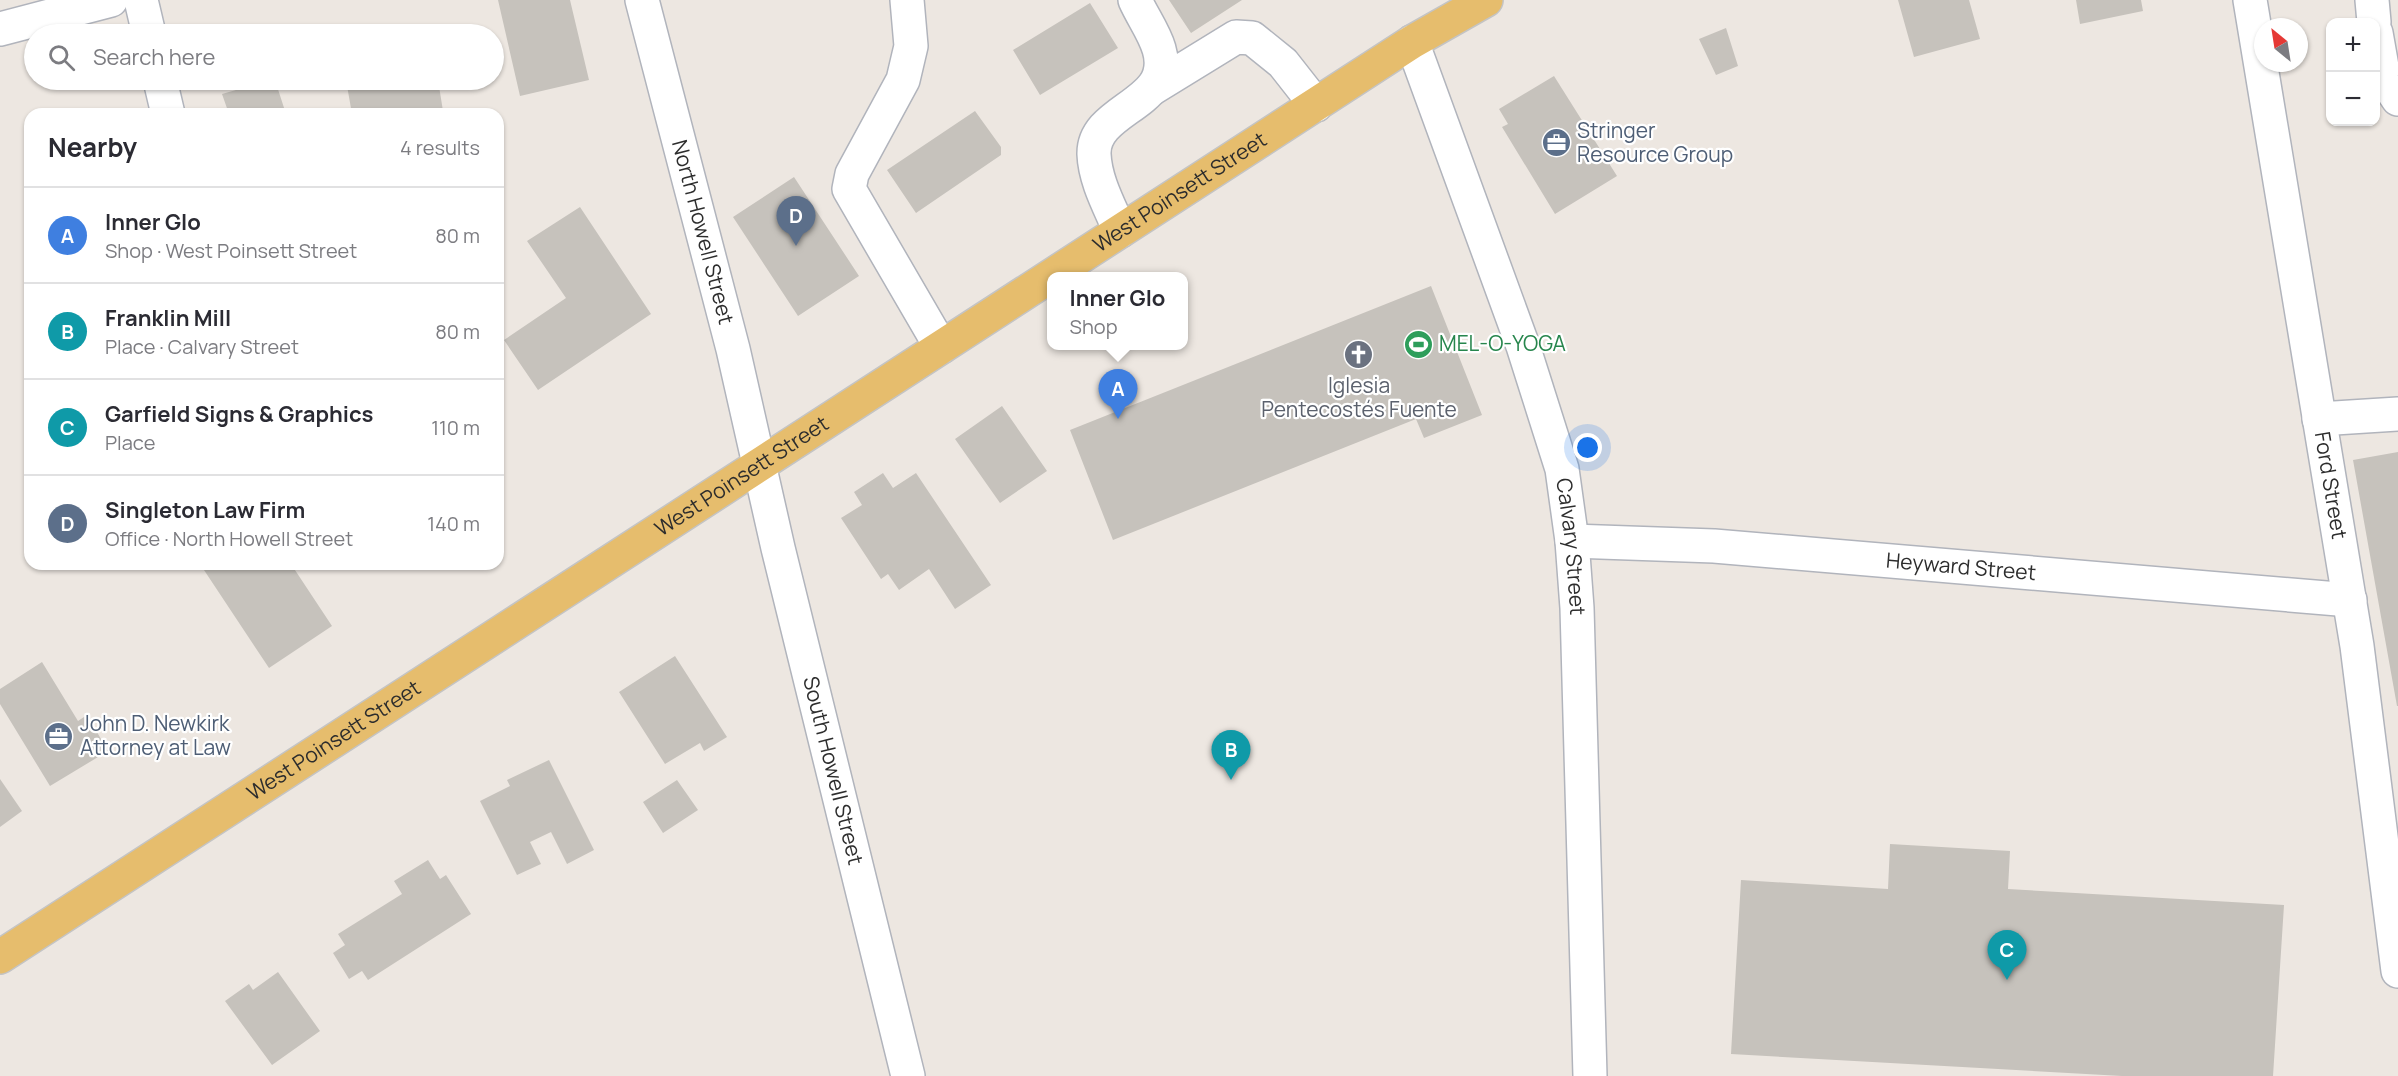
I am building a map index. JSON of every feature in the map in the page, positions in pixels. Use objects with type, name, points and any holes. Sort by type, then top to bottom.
[{"type":"main road","name":"West Poinsett Street","points":[[1057,272],[1412,42],[1486,0]]},
{"type":"main road","name":"West Poinsett Street","points":[[0,957],[1047,278]]},
{"type":"street","points":[[0,29],[111,0]]},
{"type":"street","points":[[141,0],[147,24]]},
{"type":"street","name":"North Howell Street","points":[[642,0],[734,349],[759,465]]},
{"type":"street","points":[[907,0],[911,46],[903,80],[852,174],[849,189],[941,347]]},
{"type":"street","points":[[1135,0],[1159,49],[1162,69],[1154,88]]},
{"type":"street","name":"Ford Street","points":[[2250,0],[2350,600],[2398,971]]},
{"type":"street","points":[[2372,0],[2374,18]]},
{"type":"street","points":[[1120,231],[1100,183],[1094,152],[1097,137],[1112,120],[1154,88],[1236,37],[1252,38],[1283,63],[1316,105]]},
{"type":"street","name":"Calvary Street","points":[[1412,42],[1523,346],[1562,469],[1572,541],[1577,608],[1590,1076]]},
{"type":"street","points":[[2380,56],[2384,78],[2398,99]]},
{"type":"street","points":[[162,90],[167,108]]},
{"type":"street","points":[[2319,419],[2398,414]]},
{"type":"street","name":"South Howell Street","points":[[759,465],[908,1076]]},
{"type":"street","name":"Heyward Street","points":[[1572,541],[1714,546],[2350,600]]},
{"type":"building","points":[[498,0],[570,0],[589,80],[520,96]]},
{"type":"building","points":[[1169,0],[1242,0],[1191,33]]},
{"type":"building","points":[[1898,0],[1969,0],[1980,39],[1914,57]]},
{"type":"building","points":[[2076,0],[2141,0],[2143,11],[2080,24]]},
{"type":"building","points":[[1090,3],[1118,48],[1040,95],[1013,50]]},
{"type":"building","points":[[1726,28],[1738,66],[1716,75],[1699,39]]},
{"type":"building","points":[[1554,76],[1617,176],[1555,214],[1502,127],[1508,124],[1499,109]]},
{"type":"building","points":[[236,90],[278,90],[284,108],[227,108],[222,94]]},
{"type":"building","points":[[348,90],[440,90],[443,108],[351,108]]},
{"type":"building","points":[[975,111],[1001,147],[1001,155],[916,213],[887,170]]},
{"type":"building","points":[[794,177],[859,276],[798,316],[733,217]]},
{"type":"building","points":[[580,207],[651,314],[538,390],[504,340],[566,298],[527,241]]},
{"type":"building","points":[[1431,286],[1482,415],[1424,438],[1416,419],[1113,540],[1070,430]]},
{"type":"building","points":[[1002,406],[1047,471],[1000,503],[955,439]]},
{"type":"building","points":[[2398,452],[2398,706],[2397,706],[2353,460]]},
{"type":"building","points":[[883,473],[893,488],[916,473],[991,585],[955,609],[929,569],[899,590],[888,574],[881,579],[841,518],[862,505],[854,492]]},
{"type":"building","points":[[204,570],[295,570],[332,626],[269,668]]},
{"type":"building","points":[[675,656],[727,737],[704,751],[700,743],[665,764],[619,692]]},
{"type":"building","name":"John D. Newkirk Attorney at Law","points":[[42,662],[78,721],[87,715],[108,751],[50,786],[0,704],[0,689]]},
{"type":"building","points":[[549,760],[594,850],[567,864],[551,832],[530,842],[541,864],[517,875],[480,801],[510,786],[507,780]]},
{"type":"building","points":[[0,779],[22,811],[0,827]]},
{"type":"building","points":[[677,780],[698,810],[663,833],[643,802]]},
{"type":"building","points":[[1890,844],[2010,851],[2008,889],[2284,905],[2273,1076],[2122,1076],[1731,1054],[1741,880],[1888,889]]},
{"type":"building","points":[[428,860],[440,879],[446,875],[471,914],[368,980],[362,971],[349,979],[333,953],[345,945],[338,934],[402,894],[394,881]]},
{"type":"building","points":[[278,972],[320,1031],[272,1065],[225,1001],[249,984],[253,990]]},
{"type":"place","name":"Stringer Resource Group","points":[[1556,143]]},
{"type":"place","name":"Singleton Law Firm","points":[[796,246]]},
{"type":"place","name":"MEL-O-YOGA","points":[[1418,344]]},
{"type":"place","name":"Iglesia Pentecostés Fuente","points":[[1359,355]]},
{"type":"place","name":"Inner Glo","points":[[1118,419]]},
{"type":"place","name":"John D. Newkirk Attorney at Law","points":[[59,736]]},
{"type":"place","name":"Franklin Mill","points":[[1231,780]]},
{"type":"place","name":"Garfield Signs & Graphics","points":[[2007,980]]}]
